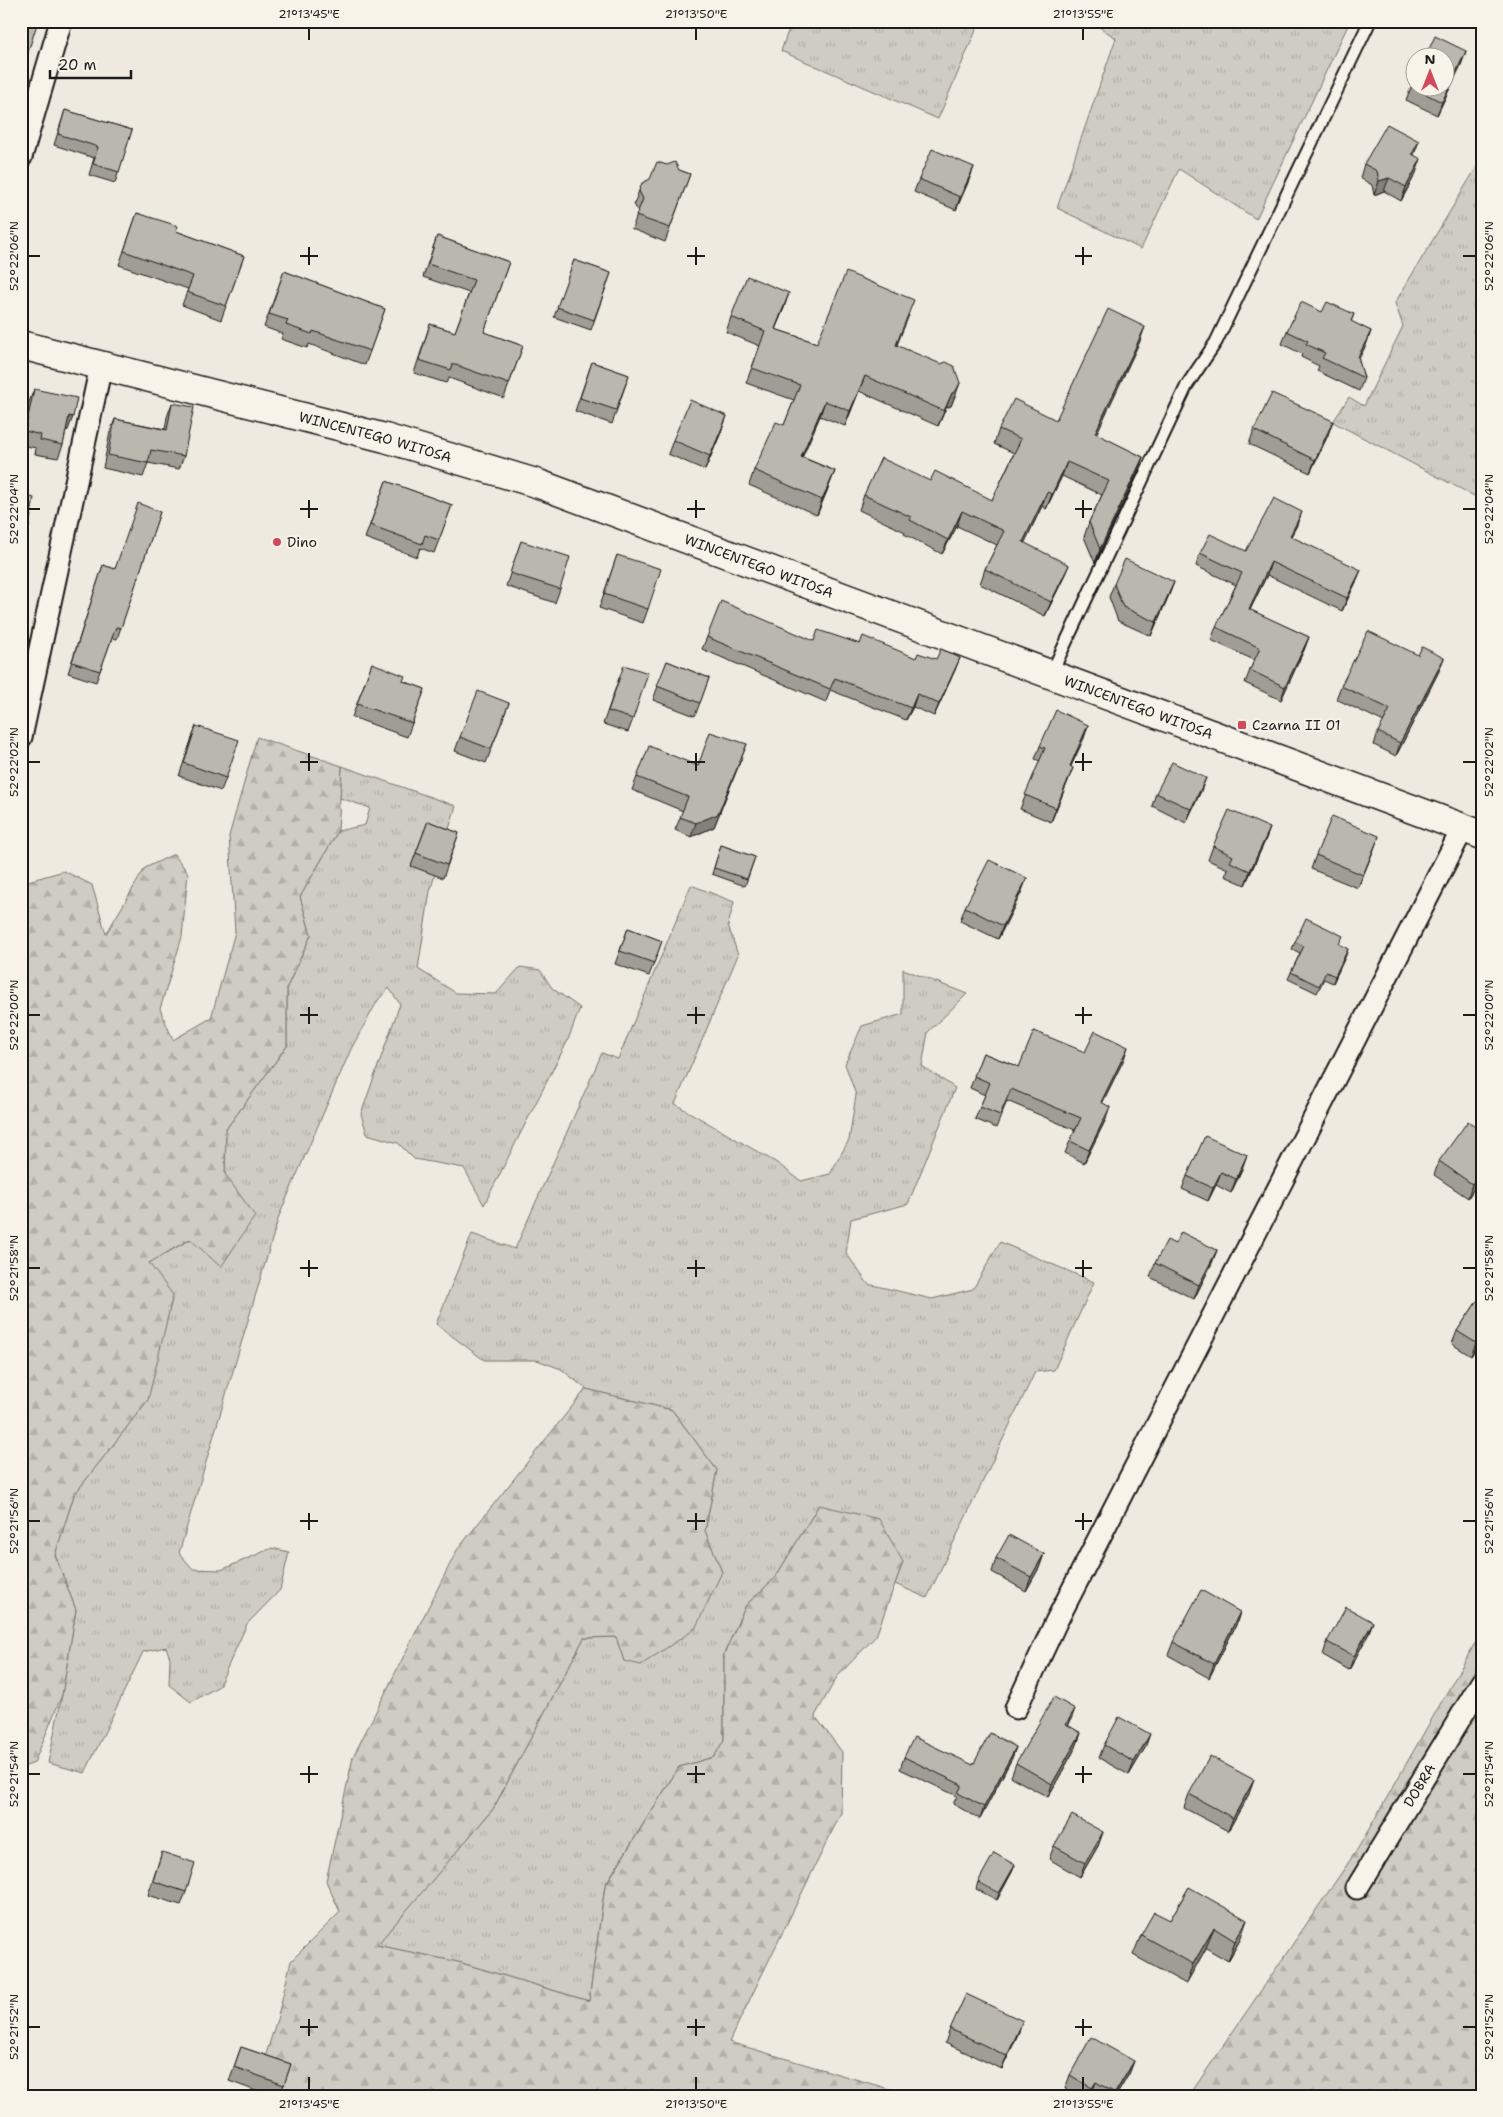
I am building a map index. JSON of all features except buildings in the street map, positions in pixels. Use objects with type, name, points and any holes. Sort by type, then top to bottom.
[{"type":"main road","name":"WINCENTEGO WITOSA","points":[[21,345],[385,438],[539,484],[1472,832]]},
{"type":"street","points":[[21,157],[61,21]]},
{"type":"street","points":[[21,737],[101,366]]},
{"type":"street","points":[[1016,1708],[1056,1622],[1472,832]]},
{"type":"street","name":"DOBRA","points":[[1356,1888],[1482,1682]]},
{"type":"lane","points":[[1051,674],[1187,385],[1216,342],[1370,21]]},
{"type":"green space","points":[[788,21],[980,21],[938,119],[781,51],[791,23]]},
{"type":"green space","points":[[1090,21],[1350,21],[1256,219],[1179,169],[1141,249],[1057,208],[1116,38]]},
{"type":"green space","points":[[1482,158],[1482,500],[1333,422],[1349,397],[1364,406],[1403,326],[1395,303]]},
{"type":"green space","points":[[257,737],[342,766],[338,831],[300,897],[311,935],[287,987],[287,1046],[226,1129],[225,1174],[255,1216],[221,1267],[190,1239],[149,1263],[173,1295],[148,1400],[74,1495],[55,1555],[76,1610],[62,1695],[34,1763],[21,1768],[21,883],[64,871],[92,885],[106,934],[145,868],[174,854],[188,873],[182,937],[160,1009],[173,1040],[211,1018],[235,932],[229,836]]},
{"type":"green space","points":[[342,766],[456,806],[430,891],[418,969],[456,993],[496,994],[520,967],[540,970],[552,988],[580,1008],[568,1040],[484,1205],[464,1168],[414,1159],[398,1143],[367,1134],[361,1114],[400,1004],[389,988],[378,1000],[351,1049],[279,1216],[179,1553],[193,1569],[221,1570],[272,1548],[289,1552],[280,1590],[247,1624],[219,1686],[191,1702],[169,1685],[170,1658],[166,1647],[143,1652],[85,1773],[48,1763],[62,1695],[76,1610],[55,1555],[74,1495],[148,1399],[149,1263],[191,1239],[225,1174],[226,1129],[287,1046],[287,987],[311,935],[300,897],[338,831],[365,825],[370,808],[340,798]]},
{"type":"green space","points":[[691,885],[734,902],[728,925],[738,955],[675,1104],[777,1163],[801,1181],[830,1174],[849,1140],[856,1095],[845,1064],[862,1026],[903,1014],[903,969],[967,994],[928,1032],[922,1066],[955,1088],[908,1204],[851,1219],[846,1253],[868,1284],[932,1299],[973,1289],[1000,1242],[1094,1282],[1054,1370],[1035,1372],[927,1598],[895,1584],[903,1562],[819,1505],[775,1578],[746,1605],[724,1654],[724,1740],[714,1757],[679,1767],[605,1885],[589,2001],[458,1962],[376,1945],[493,1809],[584,1638],[617,1637],[624,1661],[722,1572],[705,1531],[717,1470],[672,1410],[586,1389],[561,1369],[537,1360],[484,1360],[436,1324],[472,1234],[515,1249],[602,1053],[618,1059]]},
{"type":"green space","points":[[586,1389],[672,1410],[717,1470],[705,1531],[722,1572],[695,1629],[641,1665],[624,1661],[616,1637],[584,1638],[493,1809],[377,1945],[458,1962],[589,2001],[605,1886],[679,1767],[714,1757],[724,1740],[724,1654],[746,1605],[775,1578],[819,1505],[879,1519],[903,1562],[876,1636],[837,1677],[815,1716],[842,1752],[841,1813],[729,2042],[913,2096],[253,2096],[278,2016],[291,1961],[340,1912],[326,1881],[353,1757],[457,1550]]},
{"type":"green space","points":[[1482,1631],[1482,2096],[1189,2096],[1357,1850]]},
{"type":"place","name":"Dino","points":[[277,542]]},
{"type":"place","name":"Czarna II 01","points":[[1242,725]]}]
